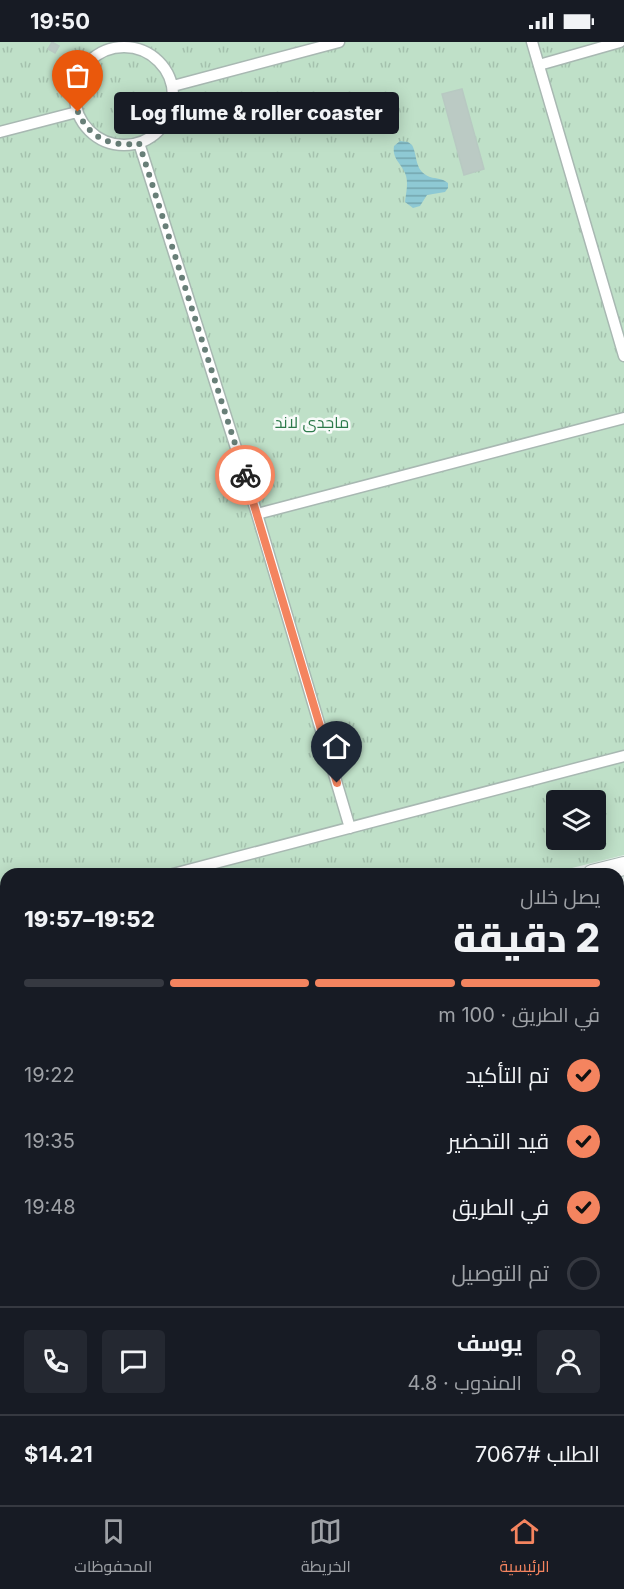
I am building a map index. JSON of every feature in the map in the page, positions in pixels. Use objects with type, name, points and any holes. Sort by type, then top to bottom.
[{"type":"lane","points":[[173,86],[339,42]]},
{"type":"lane","points":[[532,42],[624,356]]},
{"type":"lane","points":[[539,65],[620,42]]},
{"type":"lane","points":[[109,45],[145,51],[163,65],[173,86],[174,98],[167,121],[155,134],[139,143],[120,145],[102,140],[87,128],[78,112],[75,96],[78,80],[85,66],[109,45]]},
{"type":"lane","points":[[0,132],[78,112]]},
{"type":"lane","points":[[139,143],[257,514],[350,828]]},
{"type":"lane","points":[[257,514],[624,417]]},
{"type":"lane","points":[[196,868],[624,756]]},
{"type":"green space","name":"ماجدی لاند","points":[[0,42],[624,42],[624,855],[572,868],[0,868]]},
{"type":"water","points":[[400,141],[412,145],[421,171],[430,177],[442,179],[448,183],[445,192],[427,195],[420,206],[413,208],[405,202],[406,176],[394,154],[394,146]]},
{"type":"building","points":[[52,42],[59,46],[55,53],[48,49]]},
{"type":"building","points":[[462,89],[484,169],[464,175],[442,94]]},
{"type":"way so far","points":[[78,112],[87,128],[102,140],[120,145],[139,143],[245,475]]},
{"type":"place","name":"Log flume & roller coaster","points":[[78,112]]},
{"type":"route","points":[[245,475],[337,783]]}]
